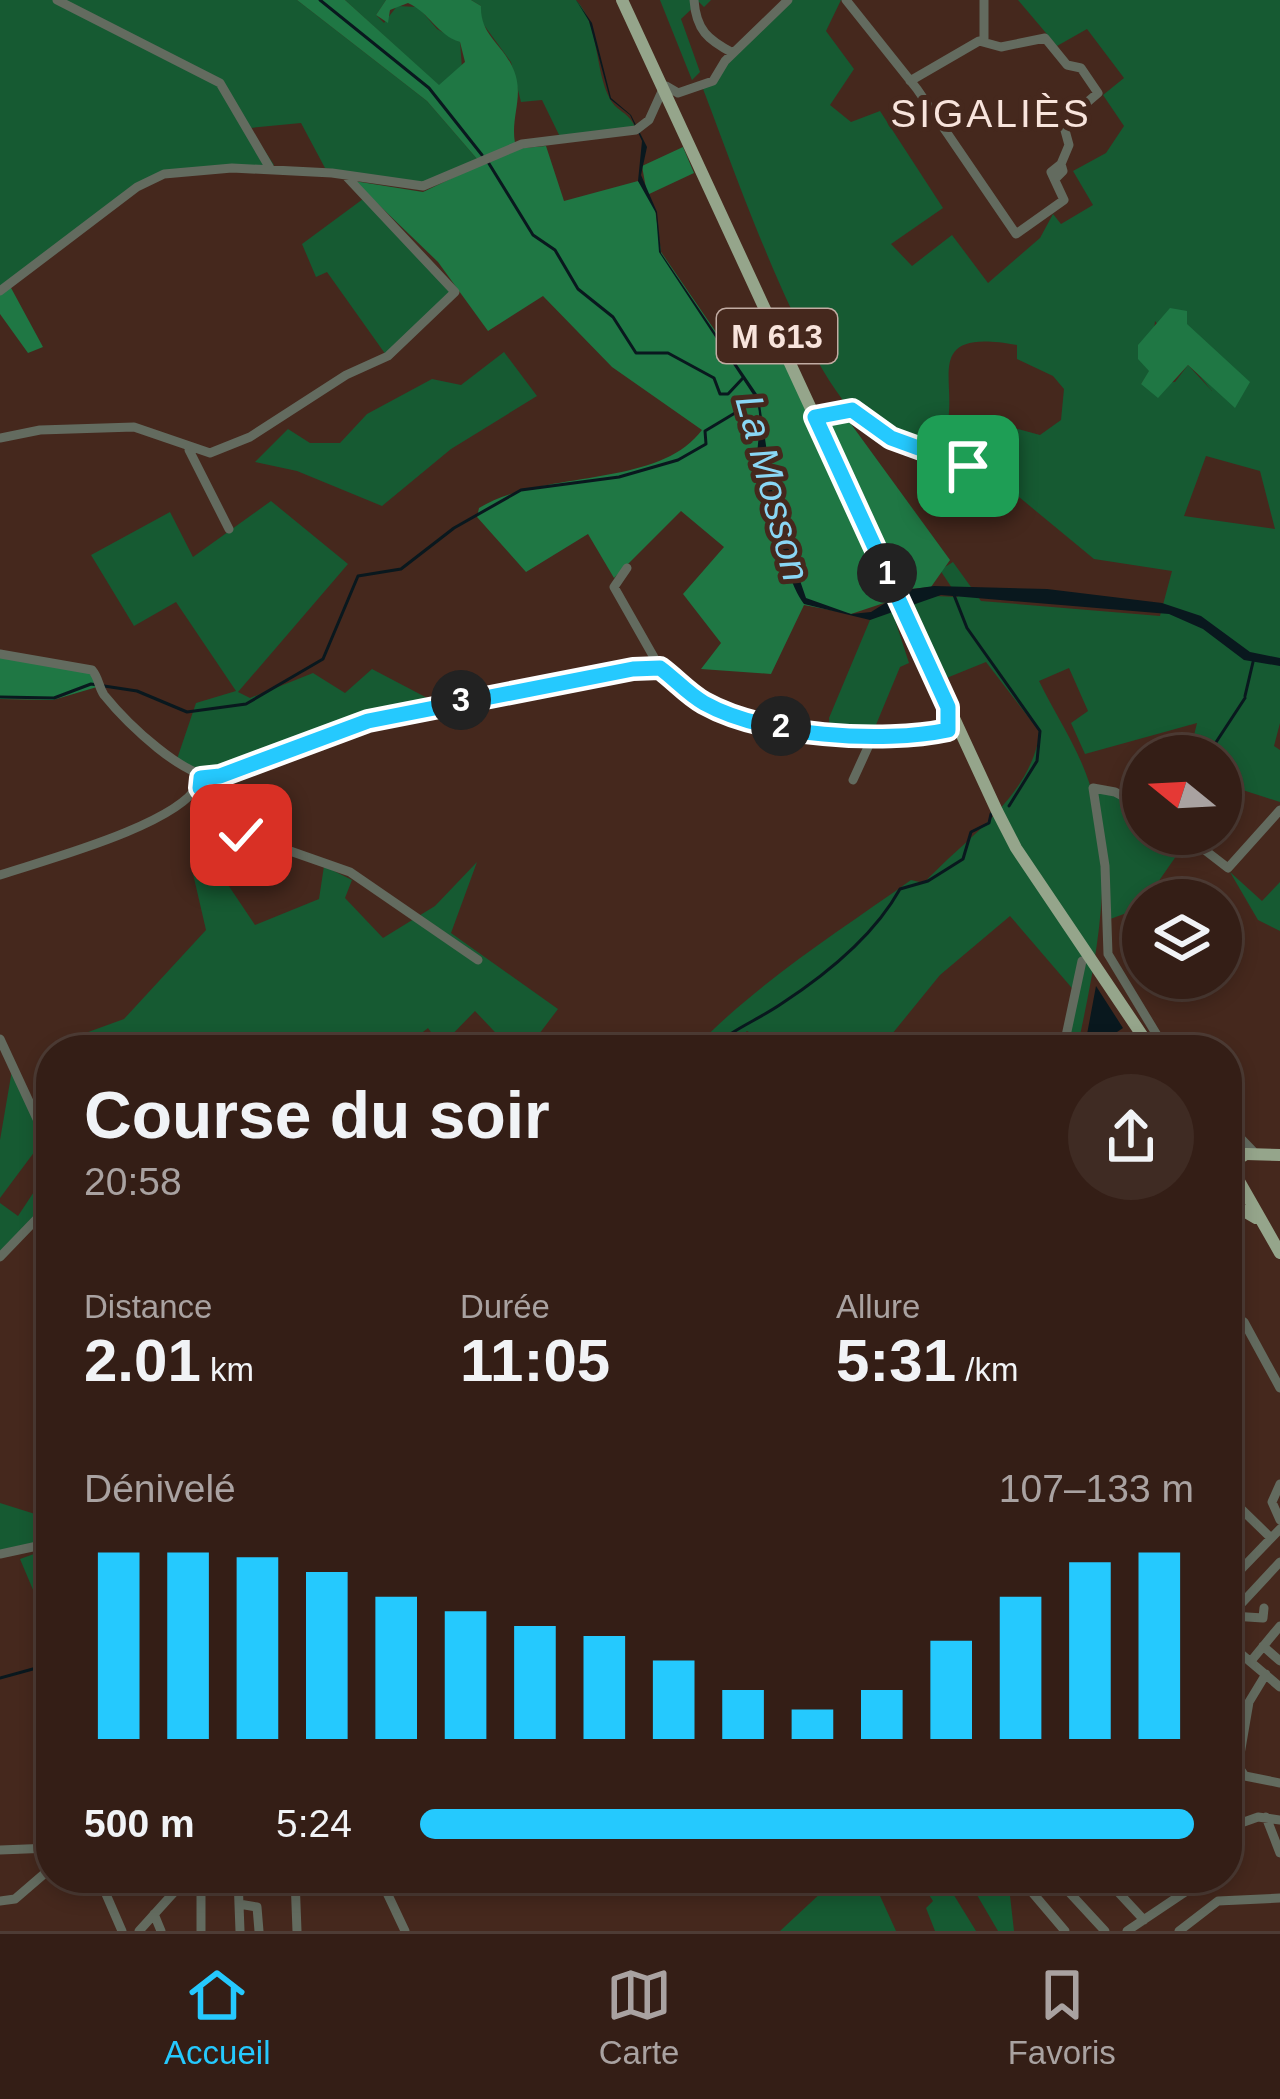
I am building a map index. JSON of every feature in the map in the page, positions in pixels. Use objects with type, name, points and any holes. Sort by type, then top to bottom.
[{"type":"main road","name":"M 613","points":[[622,0],[961,736]]},
{"type":"main road","name":"M 613","points":[[927,660],[1020,851],[1141,1035]]},
{"type":"main road","points":[[1242,1155],[1280,1155]]},
{"type":"main road","points":[[1242,1182],[1262,1210],[1280,1220]]},
{"type":"main road","points":[[1242,1188],[1280,1255]]},
{"type":"main road","points":[[1242,1208],[1252,1213],[1280,1255]]},
{"type":"street","points":[[57,0],[220,83],[272,170]]},
{"type":"street","points":[[694,0],[695,19],[706,38],[733,53]]},
{"type":"street","points":[[0,291],[156,178],[232,168],[345,175],[423,186],[512,146],[639,129],[662,87],[678,92],[710,82],[788,0]]},
{"type":"street","points":[[846,0],[910,81],[1016,234],[1064,200],[1051,170],[1068,148],[1063,122],[1098,96],[1082,68],[1066,65],[1046,38],[993,47],[984,39],[984,0]]},
{"type":"street","points":[[910,81],[984,39]]},
{"type":"street","points":[[0,438],[40,430],[134,427],[210,453],[233,445],[388,356],[455,292],[345,175]]},
{"type":"street","points":[[815,417],[852,410],[891,438],[993,480]]},
{"type":"street","points":[[189,449],[229,529]]},
{"type":"street","points":[[627,568],[614,587],[660,668],[726,713],[830,734],[961,736]]},
{"type":"street","points":[[0,654],[92,670],[99,684],[200,781],[233,831],[350,872],[478,960]]},
{"type":"street","points":[[0,875],[155,818],[190,799],[200,781],[368,721],[472,697],[660,668]]},
{"type":"street","points":[[933,733],[950,727],[948,707]]},
{"type":"street","points":[[853,780],[874,734]]},
{"type":"street","points":[[1122,796],[1093,788],[1105,866],[1108,954],[1157,1035]]},
{"type":"street","points":[[1242,852],[1280,810]]},
{"type":"street","points":[[1211,855],[1228,868],[1240,855]]},
{"type":"street","points":[[1067,1035],[1082,961]]},
{"type":"street","points":[[0,1039],[36,1117]]},
{"type":"street","points":[[1242,1142],[1250,1152]]},
{"type":"street","points":[[0,1257],[36,1220]]},
{"type":"street","points":[[1242,1321],[1280,1388]]},
{"type":"street","points":[[1242,1569],[1280,1524],[1272,1502],[1280,1484]]},
{"type":"street","points":[[1242,1509],[1270,1538]]},
{"type":"street","points":[[0,1554],[36,1547]]},
{"type":"street","points":[[1242,1605],[1280,1562]]},
{"type":"street","points":[[1242,1619],[1263,1618],[1264,1608]]},
{"type":"street","points":[[1251,1660],[1280,1626]]},
{"type":"street","points":[[1263,1646],[1280,1660]]},
{"type":"street","points":[[1242,1653],[1280,1687]]},
{"type":"street","points":[[1242,1743],[1249,1702],[1266,1674]]},
{"type":"street","points":[[1242,1772],[1280,1783]]},
{"type":"street","points":[[1266,1817],[1280,1853]]},
{"type":"street","points":[[1242,1824],[1266,1817],[1280,1820]]},
{"type":"street","points":[[0,1850],[36,1849]]},
{"type":"street","points":[[0,1901],[15,1899],[36,1881]]},
{"type":"street","points":[[106,1893],[122,1931]]},
{"type":"street","points":[[201,1893],[201,1931]]},
{"type":"street","points":[[239,1893],[240,1931]]},
{"type":"street","points":[[296,1893],[297,1931]]},
{"type":"street","points":[[388,1893],[409,1931]]},
{"type":"street","points":[[1033,1893],[1065,1931]]},
{"type":"street","points":[[1070,1893],[1105,1931]]},
{"type":"street","points":[[1119,1893],[1144,1920]]},
{"type":"street","points":[[1127,1931],[1177,1893]]},
{"type":"street","points":[[1215,1893],[1218,1901]]},
{"type":"street","points":[[139,1931],[173,1894]]},
{"type":"street","points":[[1179,1931],[1197,1926],[1218,1901],[1280,1898]]},
{"type":"street","points":[[239,1904],[257,1907],[259,1931]]},
{"type":"street","points":[[154,1914],[160,1931]]},
{"type":"green space","points":[[0,0],[53,0],[221,82],[63,0],[297,0],[427,101],[478,160],[423,183],[325,168],[301,123],[250,128],[274,165],[164,173],[0,287]]},
{"type":"green space","points":[[297,0],[345,0],[439,85],[465,62],[460,42],[408,3],[390,10],[388,23],[376,15],[386,0],[471,0],[481,6],[487,31],[516,76],[515,143],[478,160],[427,101]]},
{"type":"green space","points":[[345,0],[386,0],[376,15],[384,23],[397,6],[418,7],[437,29],[460,42],[462,68],[439,86]]},
{"type":"green space","points":[[471,0],[576,0],[589,22],[610,99],[635,127],[562,141],[542,100],[521,102],[511,62],[481,21],[481,6]]},
{"type":"green space","points":[[660,0],[711,0],[704,7],[699,2],[681,19],[700,72],[692,80]]},
{"type":"green space","points":[[791,0],[841,0],[826,31],[854,69],[830,105],[851,122],[880,111],[943,208],[891,244],[912,266],[952,235],[988,283],[1040,238],[1053,214],[1061,224],[1093,205],[1073,171],[1106,153],[1124,126],[1103,95],[1124,78],[1087,29],[1057,46],[1018,0],[1280,0],[1280,723],[1274,746],[1280,750],[1280,802],[1242,790],[1242,735],[1194,735],[1197,723],[1154,735],[1122,735],[1122,744],[1085,754],[1071,723],[1088,711],[1069,668],[1039,681],[1089,782],[1101,848],[1100,916],[1080,1035],[1068,1035],[1077,994],[1010,916],[940,975],[891,1035],[754,1035],[747,1031],[708,1035],[798,960],[911,880],[924,883],[995,815],[1034,756],[1040,732],[986,662],[944,679],[904,604],[933,596],[958,597],[940,570],[953,562],[981,601],[1160,616],[1172,571],[1094,559],[1002,483],[1016,461],[998,433],[1018,429],[1040,435],[1061,420],[1064,389],[1053,376],[1017,359],[1017,345],[983,341],[962,346],[952,356],[949,371],[946,429],[936,447],[910,443],[867,425],[844,401],[820,365],[773,269],[703,89]],"holes":[[[1155,321],[1212,391],[1188,365],[1175,382],[1141,384],[1150,371]],[[1206,456],[1260,471],[1275,529],[1184,516]]]},
{"type":"green space","points":[[546,146],[564,201],[638,181],[647,194],[642,166],[683,147],[694,173],[647,195],[655,209],[661,252],[727,348],[767,327],[815,417],[893,600],[851,614],[804,605],[771,674],[701,669],[721,643],[683,594],[724,547],[681,511],[614,578],[588,534],[526,572],[477,517],[479,508],[505,496],[658,462],[682,449],[702,430],[612,367],[543,296],[488,331],[438,262],[354,181],[423,192],[513,149]]},
{"type":"green space","points":[[363,199],[451,292],[386,355],[327,272],[316,277],[302,244]]},
{"type":"green space","points":[[10,286],[43,347],[28,353],[0,314],[0,293]]},
{"type":"green space","points":[[1170,308],[1187,311],[1187,324],[1250,382],[1235,408],[1188,365],[1158,398],[1141,384],[1149,371],[1138,359],[1138,345]]},
{"type":"green space","points":[[504,352],[537,396],[451,449],[382,506],[297,471],[255,462],[288,429],[310,443],[340,443],[367,414],[432,379],[461,385]]},
{"type":"green space","points":[[843,413],[950,560],[931,587],[899,590],[828,418]]},
{"type":"green space","points":[[271,501],[348,564],[238,692],[250,698],[313,673],[345,693],[372,669],[433,701],[370,715],[210,776],[177,759],[196,703],[236,691],[176,602],[134,626],[91,555],[170,512],[193,557]]},
{"type":"green space","points":[[899,607],[904,616],[895,620],[909,663],[900,667],[873,732],[830,731],[829,718],[870,620]]},
{"type":"green space","points":[[0,657],[91,672],[97,687],[53,700],[0,699]]},
{"type":"green space","points":[[1095,786],[1122,796],[1122,855],[1177,855],[1160,879],[1122,879],[1122,915],[1105,921]]},
{"type":"green space","points":[[198,840],[255,925],[319,899],[324,866],[352,880],[345,898],[383,938],[435,906],[477,862],[451,933],[558,1009],[538,1035],[498,1035],[475,1011],[452,1035],[433,1035],[428,1028],[419,1035],[80,1035],[124,1019],[206,930],[191,865]]},
{"type":"green space","points":[[1280,882],[1280,931],[1258,920],[1242,893],[1242,883],[1262,901]]},
{"type":"green space","points":[[12,1070],[36,1122],[36,1150],[0,1198],[0,1140]]},
{"type":"green space","points":[[36,1189],[36,1216],[0,1253],[0,1203],[18,1216]]},
{"type":"green space","points":[[0,1503],[36,1514],[36,1543],[0,1551]]},
{"type":"green space","points":[[36,1553],[36,1597],[20,1559]]},
{"type":"green space","points":[[821,1893],[879,1893],[896,1931],[780,1931]]},
{"type":"green space","points":[[928,1893],[953,1893],[976,1931],[935,1931],[926,1908],[933,1901]]},
{"type":"green space","points":[[976,1893],[1010,1893],[1014,1931],[998,1931]]},
{"type":"shaded area","points":[[576,0],[592,23],[611,98],[631,115],[647,147],[641,175],[657,212],[661,253],[759,397],[775,508],[806,598],[851,614],[871,612],[906,590],[934,586],[1047,589],[1162,603],[1201,616],[1250,652],[1280,658],[1280,666],[1244,660],[1203,629],[1169,614],[941,595],[870,620],[804,604],[784,561],[759,472],[756,399],[659,252],[656,213],[638,181],[642,141],[630,115],[610,99],[589,21]]},
{"type":"shaded area","points":[[1096,986],[1123,1028],[1112,1035],[1087,1035]]},
{"type":"waterway","points":[[320,0],[429,88],[482,155]]},
{"type":"waterway","name":"La Mosson","points":[[488,162],[533,235],[555,250],[578,289],[613,317],[636,353],[668,353],[714,378],[720,394],[728,394],[743,378]]},
{"type":"waterway","name":"La Mosson","points":[[0,697],[54,698],[91,684],[137,691],[187,712],[246,704],[323,659],[358,576],[401,569],[454,528],[521,490],[619,477],[678,460],[706,444],[705,431],[755,401]]},
{"type":"waterway","points":[[954,595],[967,628],[1040,731],[1037,761],[1009,806]]},
{"type":"waterway","points":[[1245,696],[1253,662]]},
{"type":"waterway","points":[[1221,735],[1245,698]]},
{"type":"waterway","points":[[729,1035],[832,966],[877,922],[900,889],[928,881],[963,859],[971,832],[989,823],[991,814]]},
{"type":"waterway","points":[[0,1678],[36,1668]]},
{"type":"district","name":"SIGALIÈS","points":[[991,113]]},
{"type":"route","points":[[241,835],[200,788],[201,778],[220,776],[368,721],[633,669],[660,668],[705,704],[763,723],[830,734],[948,730],[948,707],[815,417],[852,410],[891,438],[968,466]]}]
